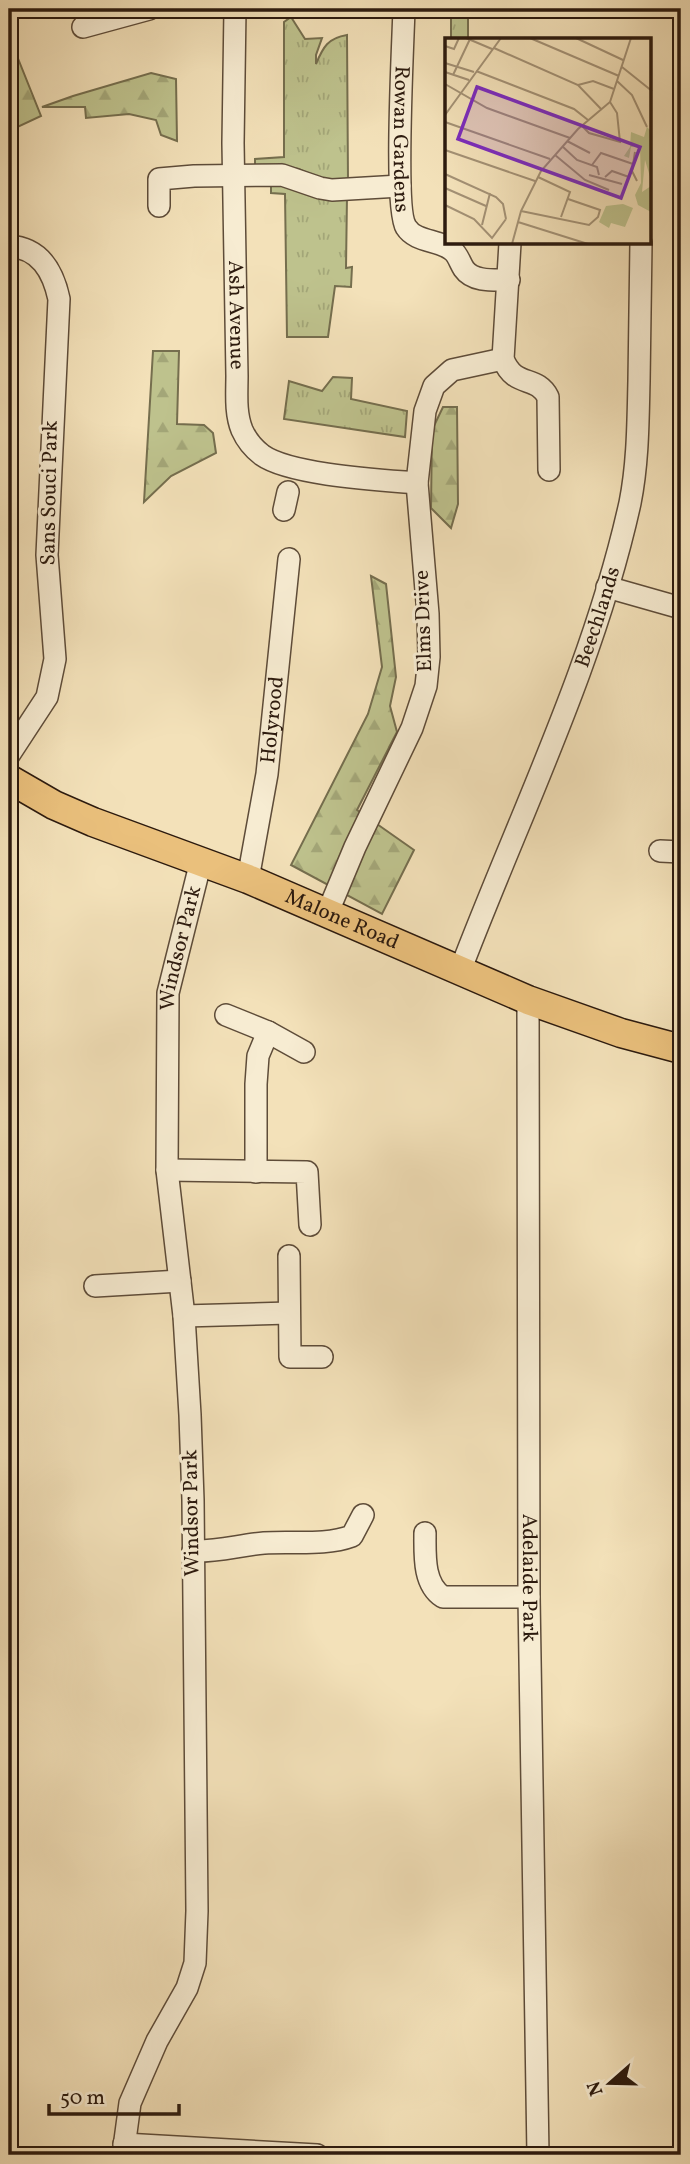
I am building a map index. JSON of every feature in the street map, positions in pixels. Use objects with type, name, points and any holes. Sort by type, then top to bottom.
[{"type":"main road","name":"Malone Road","points":[[9,779],[54,805],[93,822],[248,879],[528,1000],[621,1033],[681,1049]]},
{"type":"street","points":[[83,27],[149,9]]},
{"type":"street","name":"Ash Avenue","points":[[235,9],[234,176],[238,413],[242,430],[249,443],[290,486],[329,474],[417,483]]},
{"type":"street","name":"Rowan Gardens","points":[[404,9],[400,186],[402,218],[410,233],[453,250],[464,270],[474,277],[509,281]]},
{"type":"street","points":[[159,206],[159,179],[282,175],[332,190],[400,186]]},
{"type":"street","points":[[510,245],[503,359],[516,378],[544,388],[548,397],[550,470]]},
{"type":"street","name":"Beechlands","points":[[460,971],[553,742],[607,587],[630,501],[636,459],[641,245]]},
{"type":"street","name":"Sans Souci Park","points":[[9,246],[32,251],[45,263],[55,280],[59,299],[47,555],[55,659],[47,697],[9,755]]},
{"type":"street","name":"Elms Drive","points":[[327,914],[355,847],[412,728],[426,686],[429,657],[428,614],[417,483],[425,411],[434,386],[452,370],[503,359]]},
{"type":"street","name":"Holyrood","points":[[248,879],[267,774],[289,559]]},
{"type":"street","points":[[607,587],[681,608]]},
{"type":"street","points":[[660,852],[681,852]]},
{"type":"street","name":"Windsor Park","points":[[123,2150],[130,2103],[157,2041],[187,1988],[195,1963],[197,1911],[190,1427],[184,1316],[167,1170],[168,993],[201,861]]},
{"type":"street","name":"Adelaide Park","points":[[528,1000],[528,1597],[538,2155]]},
{"type":"street","points":[[226,1015],[268,1032],[304,1052]]},
{"type":"street","points":[[256,1172],[258,1056],[268,1032]]},
{"type":"street","points":[[167,1170],[307,1172],[310,1225]]},
{"type":"street","points":[[289,1256],[290,1357],[321,1357]]},
{"type":"street","points":[[95,1286],[180,1281]]},
{"type":"street","points":[[184,1316],[289,1314]]},
{"type":"street","points":[[193,1551],[221,1550],[264,1543],[338,1541],[352,1536],[363,1515]]},
{"type":"street","points":[[425,1534],[426,1562],[436,1593],[443,1597],[528,1597]]},
{"type":"street","points":[[123,2150],[317,2155]]},
{"type":"green space","points":[[451,9],[468,9],[468,38],[451,38]]},
{"type":"green space","points":[[291,17],[305,39],[322,38],[316,64],[327,44],[335,38],[347,35],[348,181],[320,179],[299,169],[284,166],[255,167],[255,159],[284,157],[284,22]]},
{"type":"green space","points":[[9,36],[41,116],[9,131]]},
{"type":"green space","points":[[151,73],[176,79],[177,141],[161,135],[156,120],[129,114],[86,118],[85,107],[42,107],[73,96]]},
{"type":"green space","points":[[271,184],[347,196],[346,268],[352,267],[351,287],[335,286],[328,337],[287,337],[285,194],[271,193]]},
{"type":"green space","points":[[153,351],[179,351],[177,424],[204,425],[213,433],[216,453],[171,476],[144,502]]},
{"type":"green space","points":[[333,377],[352,378],[351,399],[407,411],[405,437],[284,419],[289,381],[322,391]]},
{"type":"green space","points":[[443,407],[457,407],[458,504],[451,528],[431,508],[432,430]]},
{"type":"green space","points":[[371,576],[386,584],[396,677],[390,706],[397,732],[357,810],[414,850],[382,914],[291,865],[368,714],[382,667]]}]
